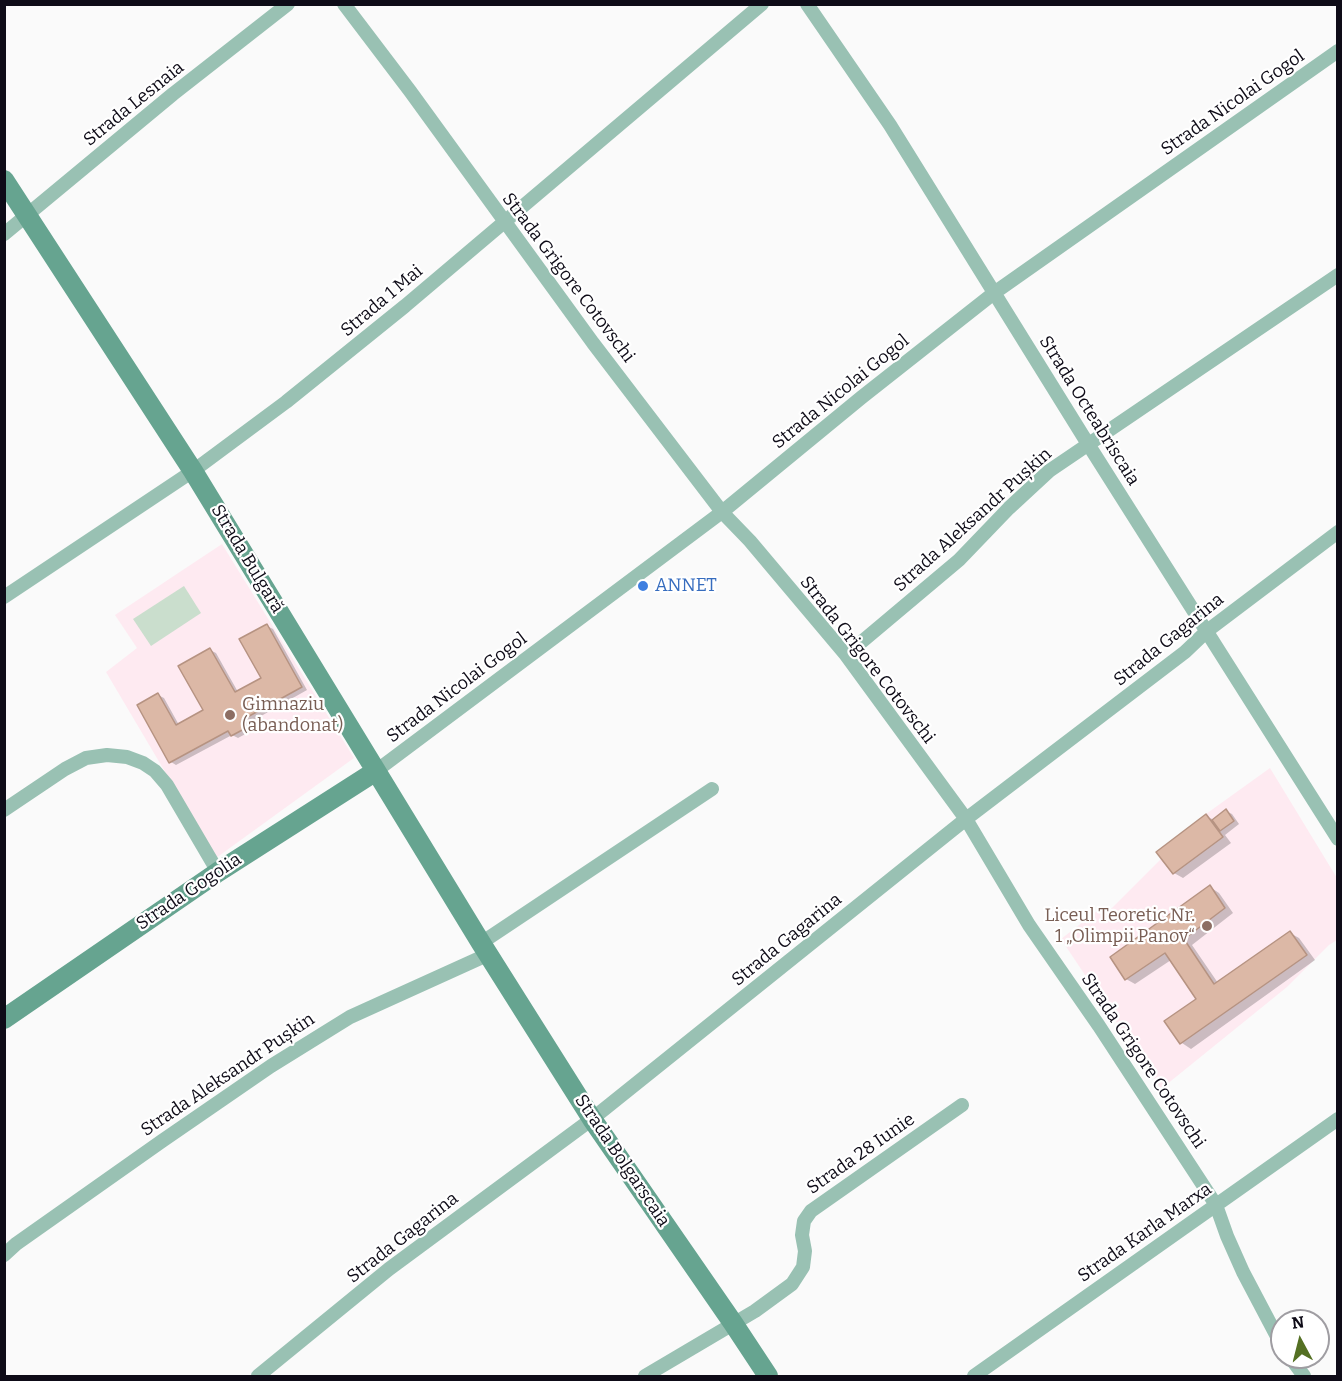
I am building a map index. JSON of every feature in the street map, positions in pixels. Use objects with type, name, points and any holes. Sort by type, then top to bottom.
[{"type":"street","name":"Strada Lesnaia","points":[[4,234],[173,94],[288,4]]},
{"type":"street","name":"Strada Grigore Cotovschi","points":[[344,4],[410,91],[503,222],[722,512],[750,541],[846,656],[966,819],[1029,925],[1099,1026],[1216,1205],[1243,1272],[1270,1323]]},
{"type":"street","name":"Strada 1 Mai","points":[[4,597],[193,471],[296,395],[405,306],[762,4]]},
{"type":"street","name":"Strada Octeabriscaia","points":[[807,4],[890,125],[1088,444],[1338,839]]},
{"type":"street","name":"Strada Nicolai Gogol","points":[[376,771],[722,512],[994,293],[1338,51]]},
{"type":"street","name":"Strada Bulgară","points":[[4,180],[193,471],[485,949]]},
{"type":"street","name":"Strada Aleksandr Pușkin","points":[[846,656],[959,560],[1002,514],[1049,471],[1338,275]]},
{"type":"street","name":"Strada Gagarina","points":[[258,1377],[389,1269],[592,1119],[966,819],[1338,532]]},
{"type":"street","points":[[4,810],[65,769],[86,758],[107,755],[127,757],[155,771],[167,785],[218,872]]},
{"type":"street","name":"Strada Gogolia","points":[[4,1019],[218,872],[376,771]]},
{"type":"street","name":"Strada Aleksandr Pușkin","points":[[4,1255],[16,1244],[271,1066],[350,1017],[485,949],[712,789]]},
{"type":"street","name":"Strada Bolgarscaia","points":[[485,949],[592,1119],[734,1323],[768,1377]]},
{"type":"street","name":"Strada 28 Iunie","points":[[645,1377],[755,1311],[792,1284],[803,1267],[804,1221],[811,1211],[962,1105]]},
{"type":"street","name":"Strada Karla Marxa","points":[[974,1377],[1338,1119]]},
{"type":"shaded area","name":"Gimnaziu (abandonat)","points":[[222,544],[354,758],[216,858],[106,672],[137,648],[115,615]]},
{"type":"shaded area","name":"Liceul Teoretic Nr. 1 „Olimpii Panov“","points":[[1270,768],[1337,878],[1337,940],[1329,945],[1287,987],[1161,1089],[1061,939],[1101,908],[1106,914],[1161,859],[1156,852]]},
{"type":"green space","points":[[184,586],[201,613],[151,646],[133,619]]},
{"type":"building","points":[[267,624],[302,687],[242,720],[246,728],[231,736],[228,731],[169,763],[137,705],[158,693],[176,725],[203,710],[178,666],[210,648],[235,692],[261,678],[239,639]]},
{"type":"building","points":[[1226,809],[1234,821],[1220,831],[1212,820]]},
{"type":"building","points":[[1206,814],[1223,837],[1173,874],[1156,852]]},
{"type":"building","name":"Liceul Teoretic Nr. 1 „Olimpii Panov“","points":[[1210,885],[1225,908],[1184,939],[1214,984],[1290,931],[1307,955],[1180,1044],[1164,1021],[1196,999],[1165,953],[1125,980],[1110,957]]},
{"type":"place","name":"ANNET","points":[[643,586]]},
{"type":"place","name":"Gimnaziu (abandonat)","points":[[230,715]]},
{"type":"place","name":"Liceul Teoretic Nr. 1 „Olimpii Panov“","points":[[1207,926]]}]
